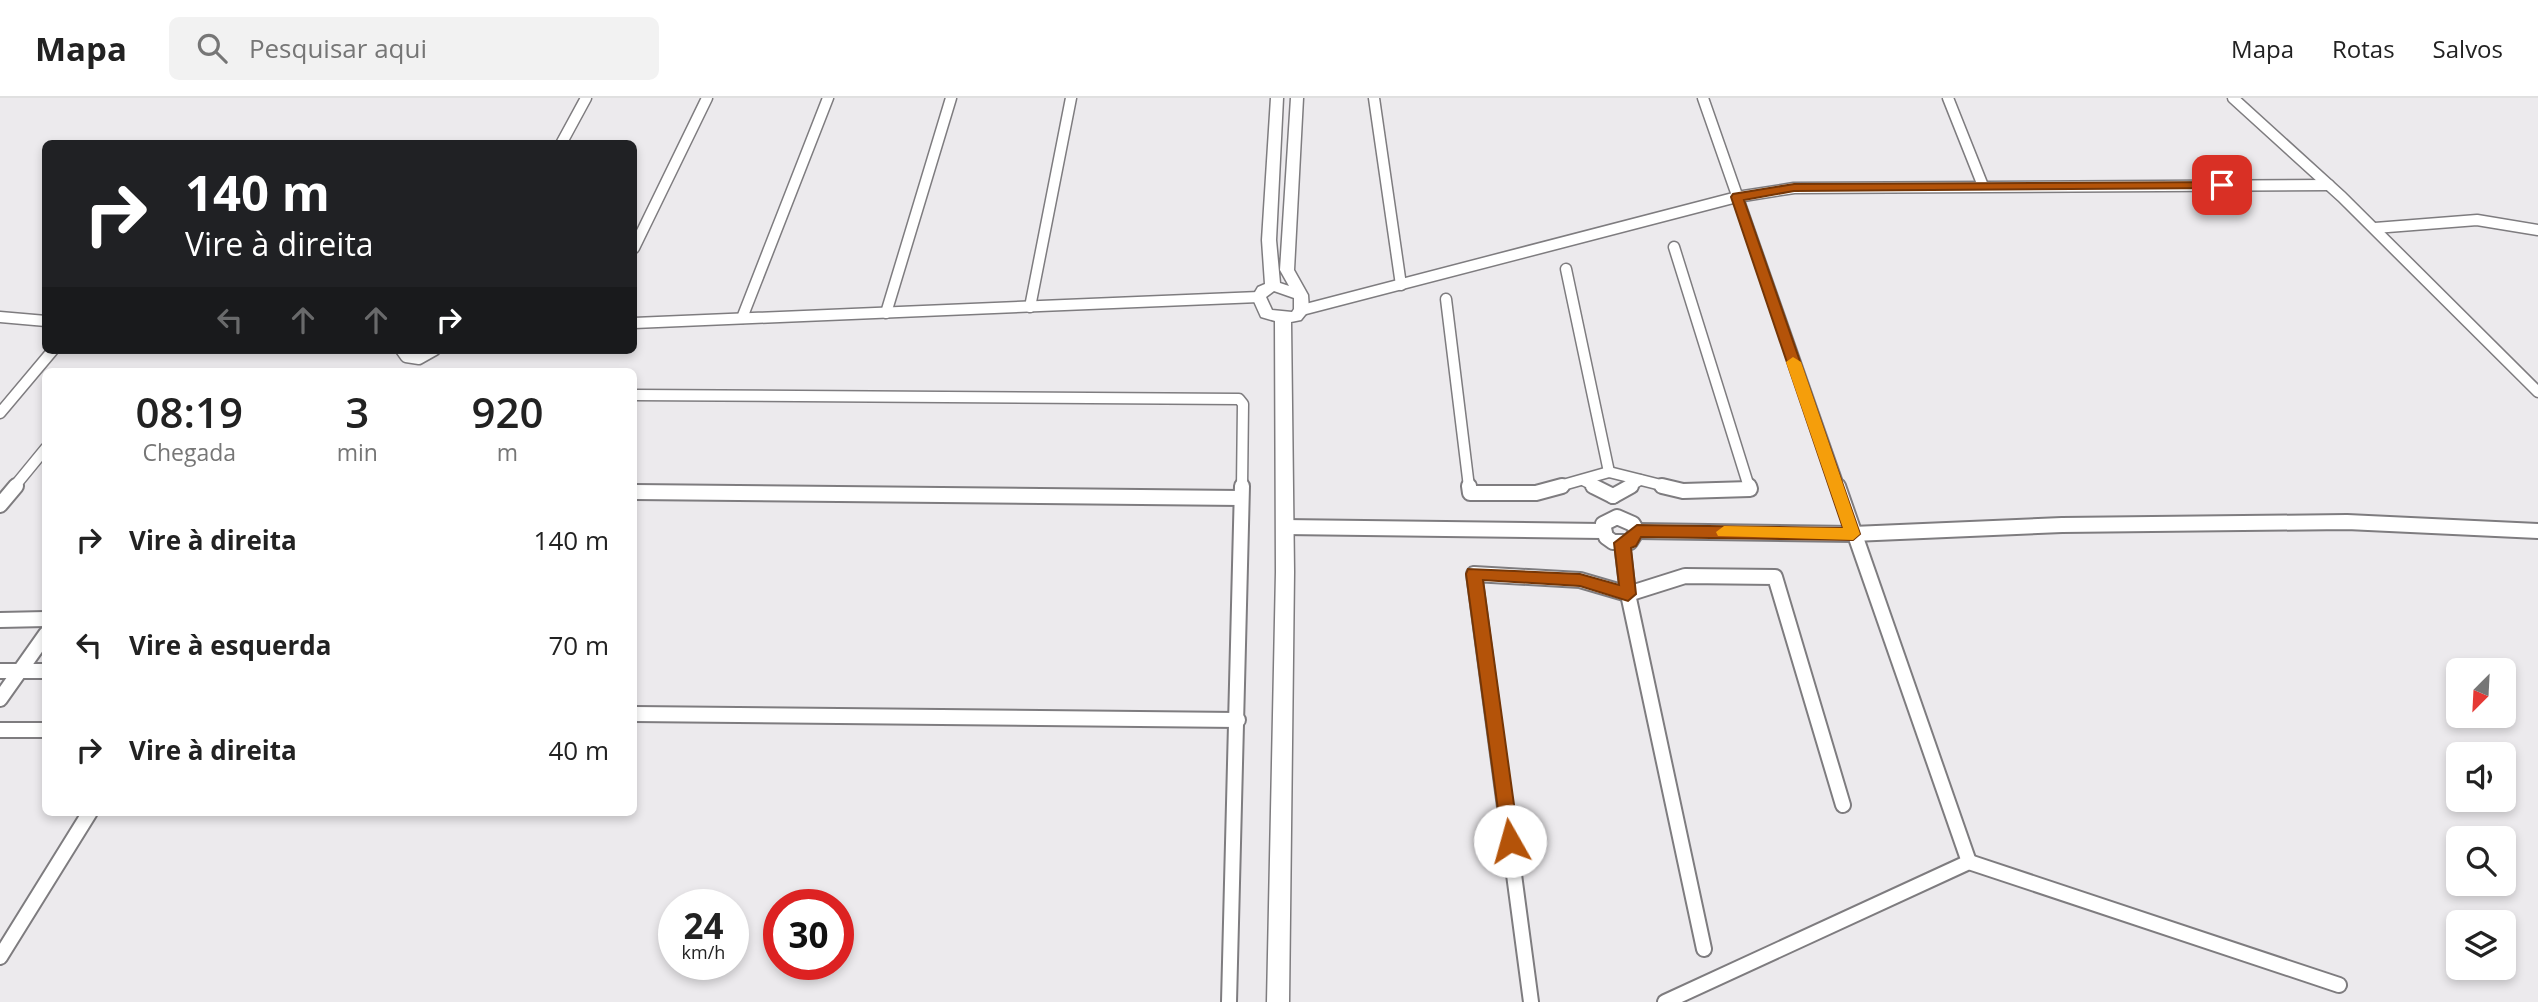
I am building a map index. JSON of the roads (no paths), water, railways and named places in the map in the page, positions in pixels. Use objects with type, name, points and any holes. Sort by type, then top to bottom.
[{"type":"street","points":[[563,140],[586,98]]},
{"type":"street","points":[[637,242],[707,98]]},
{"type":"street","points":[[742,318],[828,98]]},
{"type":"street","points":[[886,313],[951,98]]},
{"type":"street","points":[[1030,307],[1071,98]]},
{"type":"street","points":[[1273,286],[1269,240],[1277,98]]},
{"type":"street","points":[[1259,298],[1266,314],[1283,318],[1296,317],[1301,302],[1287,270],[1297,98]]},
{"type":"street","points":[[1374,98],[1401,285]]},
{"type":"street","points":[[1703,98],[1969,862]]},
{"type":"street","points":[[1948,98],[1983,186]]},
{"type":"street","points":[[2233,98],[2375,228],[2538,392]]},
{"type":"street","points":[[1273,286],[1301,302],[1401,285],[1737,197],[1794,188],[2329,185]]},
{"type":"street","points":[[2375,228],[2457,218],[2508,221],[2538,230]]},
{"type":"street","points":[[1446,299],[1470,494],[1536,493],[1609,472],[1683,491],[1750,489],[1674,247]]},
{"type":"street","points":[[1566,269],[1609,472]]},
{"type":"street","points":[[1259,298],[1263,290],[1273,286]]},
{"type":"street","points":[[637,323],[1259,298]]},
{"type":"street","points":[[0,317],[42,320]]},
{"type":"street","points":[[1278,1002],[1284,527],[1283,318]]},
{"type":"street","points":[[0,413],[50,354]]},
{"type":"street","points":[[404,354],[419,359],[428,354]]},
{"type":"street","points":[[637,395],[1238,399],[1245,407],[1228,1002]]},
{"type":"street","points":[[0,505],[42,454]]},
{"type":"street","points":[[1583,480],[1613,496]]},
{"type":"street","points":[[1613,496],[1640,480]]},
{"type":"street","points":[[637,492],[1241,498]]},
{"type":"street","points":[[1613,496],[1617,517]]},
{"type":"street","points":[[1602,530],[1608,519],[1617,517],[1633,524],[1637,531]]},
{"type":"street","points":[[1637,531],[1853,534],[2062,525],[2347,522],[2538,531]]},
{"type":"street","points":[[1284,527],[1602,530]]},
{"type":"street","points":[[1602,530],[1606,537],[1622,543],[1630,542],[1637,531]]},
{"type":"street","points":[[1622,543],[1628,594],[1704,949]]},
{"type":"street","points":[[1531,1002],[1474,574],[1580,580],[1628,594],[1685,576],[1775,577],[1843,805]]},
{"type":"street","points":[[0,620],[42,620]]},
{"type":"street","points":[[0,699],[42,639]]},
{"type":"street","points":[[0,671],[42,671]]},
{"type":"street","points":[[637,714],[1238,720]]},
{"type":"street","points":[[0,730],[42,730]]},
{"type":"street","points":[[0,957],[88,816]]},
{"type":"street","points":[[1665,1002],[1969,862],[2339,985]]}]
